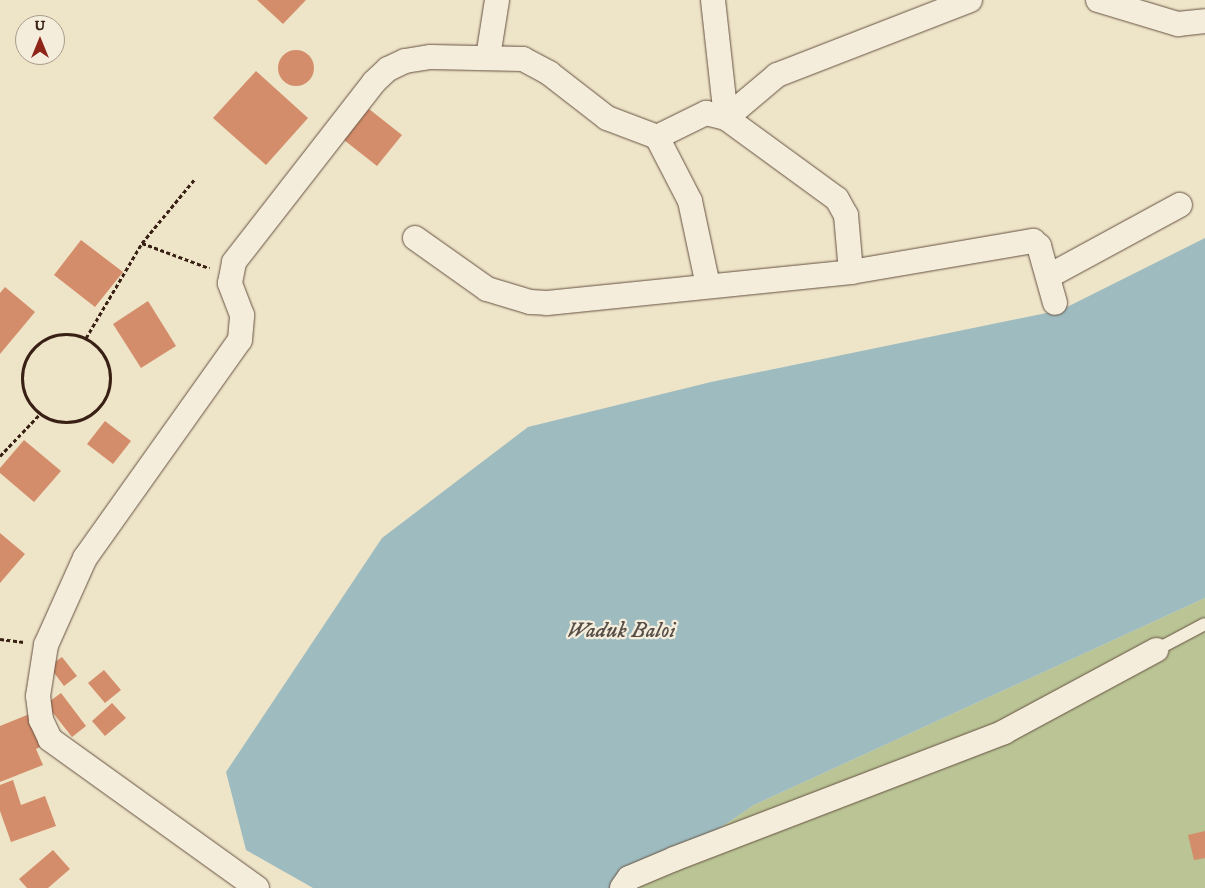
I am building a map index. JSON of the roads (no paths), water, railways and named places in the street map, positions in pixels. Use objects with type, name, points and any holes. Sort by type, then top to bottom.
[{"type":"street","points":[[488,56],[498,0]]},
{"type":"street","points":[[713,0],[726,118]]},
{"type":"street","points":[[726,118],[777,75],[970,0]]},
{"type":"street","points":[[1098,0],[1178,24],[1205,21]]},
{"type":"street","points":[[257,888],[50,739],[38,709],[46,645],[84,558],[240,340],[242,315],[229,276],[234,262],[374,82],[388,69],[405,62],[431,57],[488,56],[523,59],[548,73],[606,118],[657,137],[690,201],[708,286]]},
{"type":"street","points":[[657,137],[706,113],[726,118],[837,199],[846,215],[851,272]]},
{"type":"street","points":[[1049,276],[1180,205]]},
{"type":"street","points":[[415,238],[487,289],[530,302],[851,272],[1026,241],[1039,246],[1049,276],[1054,303]]},
{"type":"street","points":[[622,888],[629,878],[674,859],[1004,732],[1156,650]]},
{"type":"lane","points":[[1156,650],[1205,624]]},
{"type":"water","name":"Waduk Baloi","points":[[1205,238],[1205,598],[754,805],[631,888],[313,888],[246,850],[226,772],[382,538],[528,427],[711,382],[1061,310]]}]
